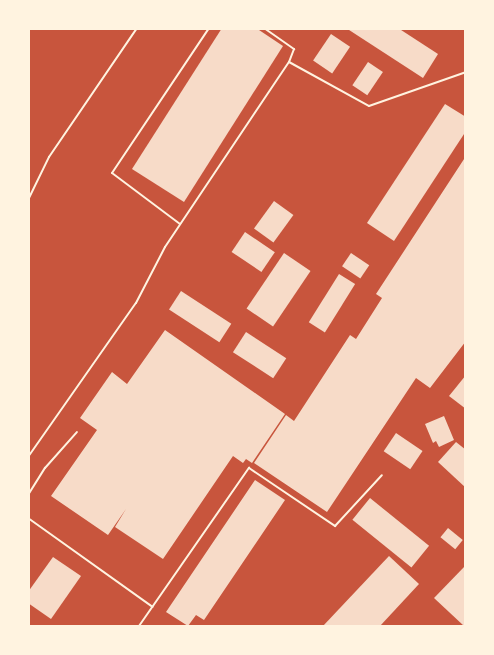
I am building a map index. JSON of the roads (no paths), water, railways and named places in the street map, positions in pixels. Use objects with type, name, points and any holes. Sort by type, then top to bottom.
[{"type":"lane","points":[[28,200],[49,157],[137,28]]},
{"type":"lane","points":[[180,224],[112,173],[209,28]]},
{"type":"lane","points":[[28,457],[136,303],[180,224],[289,62],[294,49],[264,28]]},
{"type":"lane","points":[[289,62],[369,106],[465,72]]},
{"type":"lane","points":[[28,495],[45,468],[77,432]]},
{"type":"lane","points":[[139,627],[249,468],[335,526],[382,475]]},
{"type":"lane","points":[[28,519],[153,607]]}]
